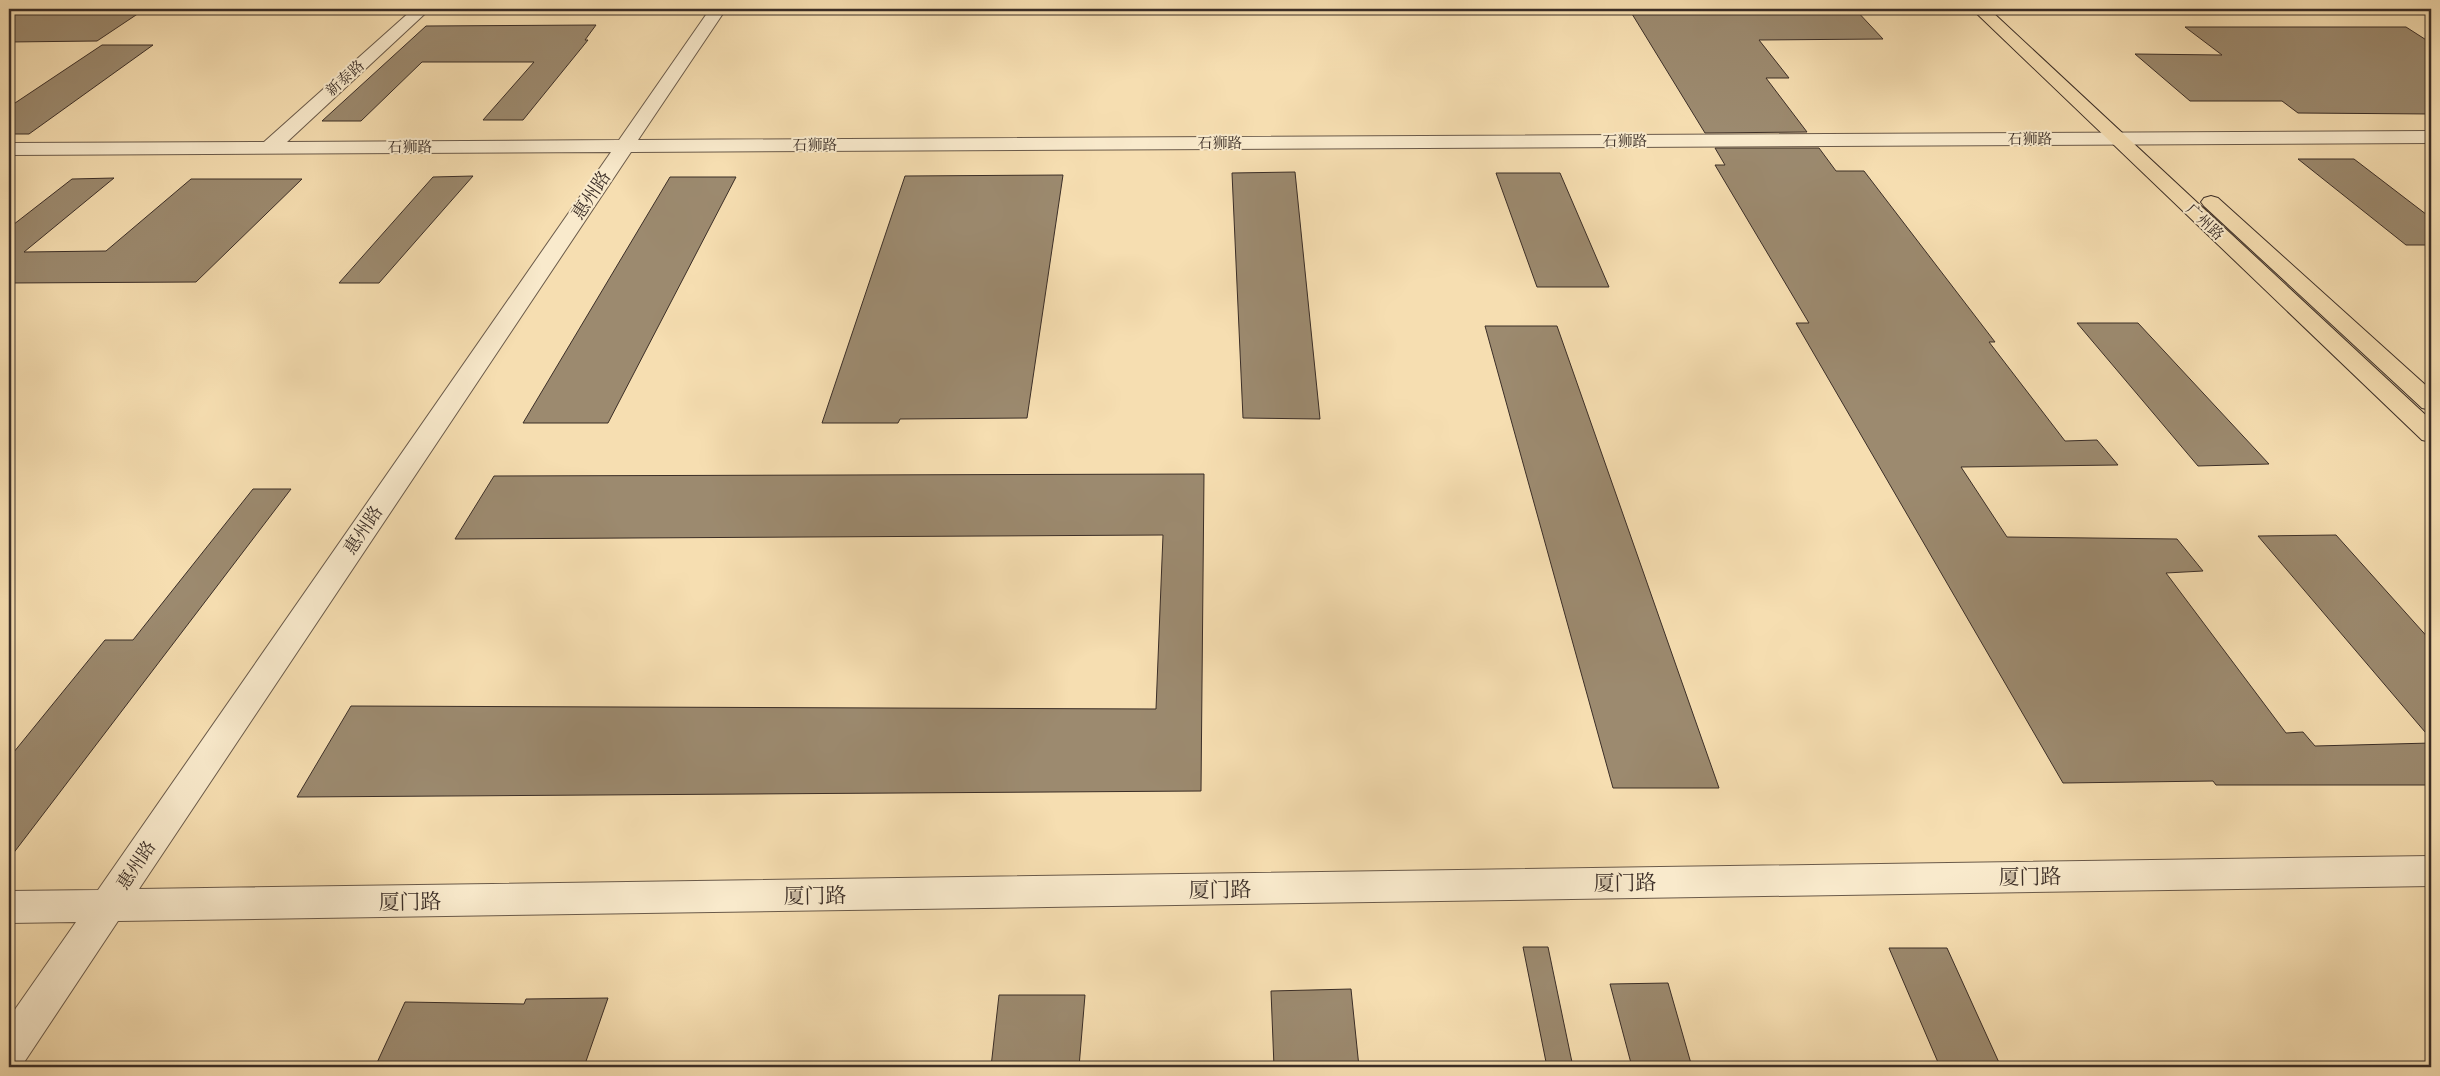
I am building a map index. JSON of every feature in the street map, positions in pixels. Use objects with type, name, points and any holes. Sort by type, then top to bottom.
[{"type":"main road","name":"广州路","points":[[1980,9],[2431,434]]},
{"type":"main road","name":"广州路","points":[[2001,9],[2431,403]]},
{"type":"street","name":"新泰路","points":[[269,148],[422,9]]},
{"type":"street","name":"惠州路","points":[[9,1051],[718,9]]},
{"type":"street","name":"石狮路","points":[[9,149],[2431,137]]},
{"type":"street","name":"厦门路","points":[[9,907],[2431,871]]},
{"type":"building","points":[[9,9],[145,9],[97,41],[9,42]]},
{"type":"building","points":[[1629,9],[1855,9],[1883,39],[1759,40],[1789,78],[1766,78],[1807,132],[1705,133]]},
{"type":"building","points":[[596,25],[585,40],[588,40],[523,120],[483,120],[534,62],[422,62],[361,121],[322,121],[426,26]]},
{"type":"building","points":[[2185,27],[2406,27],[2431,43],[2431,114],[2298,113],[2282,101],[2190,101],[2135,54],[2222,55]]},
{"type":"building","points":[[102,45],[153,45],[29,134],[9,134],[9,107]]},
{"type":"building","points":[[1715,148],[1819,148],[1836,171],[1864,171],[1995,342],[1989,342],[2065,441],[2097,440],[2118,465],[1961,467],[2007,537],[2177,539],[2203,571],[2166,573],[2286,733],[2303,732],[2315,746],[2431,743],[2431,785],[2216,785],[2213,781],[2063,783],[1796,323],[1809,323],[1715,165],[1725,165]]},
{"type":"building","points":[[2298,159],[2354,159],[2431,218],[2431,245],[2406,245]]},
{"type":"building","points":[[1295,172],[1320,419],[1243,418],[1232,173]]},
{"type":"building","points":[[1496,173],[1560,173],[1609,287],[1537,287]]},
{"type":"building","points":[[1063,175],[1027,418],[900,419],[898,423],[822,423],[905,176]]},
{"type":"building","points":[[473,176],[379,283],[339,283],[433,177]]},
{"type":"building","points":[[670,177],[736,177],[608,423],[523,423]]},
{"type":"building","points":[[114,178],[24,252],[106,251],[191,179],[302,179],[196,282],[9,283],[9,228],[72,179]]},
{"type":"building","points":[[2077,323],[2138,323],[2269,464],[2198,466]]},
{"type":"building","points":[[1485,326],[1557,326],[1719,788],[1613,788]]},
{"type":"building","points":[[1204,474],[1201,791],[297,797],[351,706],[1156,709],[1163,535],[455,539],[494,476]]},
{"type":"building","points":[[253,489],[291,489],[9,859],[9,758],[105,640],[133,640]]},
{"type":"building","points":[[2336,535],[2431,641],[2431,739],[2258,536]]},
{"type":"building","points":[[1523,947],[1548,947],[1573,1067],[1547,1067]]},
{"type":"building","points":[[1889,948],[1947,948],[2001,1067],[1940,1067]]},
{"type":"building","points":[[1668,983],[1692,1067],[1632,1067],[1610,984]]},
{"type":"building","points":[[1351,989],[1359,1067],[1274,1067],[1271,991]]},
{"type":"building","points":[[999,995],[1085,995],[1079,1067],[991,1067]]},
{"type":"building","points":[[608,998],[584,1067],[375,1067],[405,1002],[524,1004],[526,999]]}]
